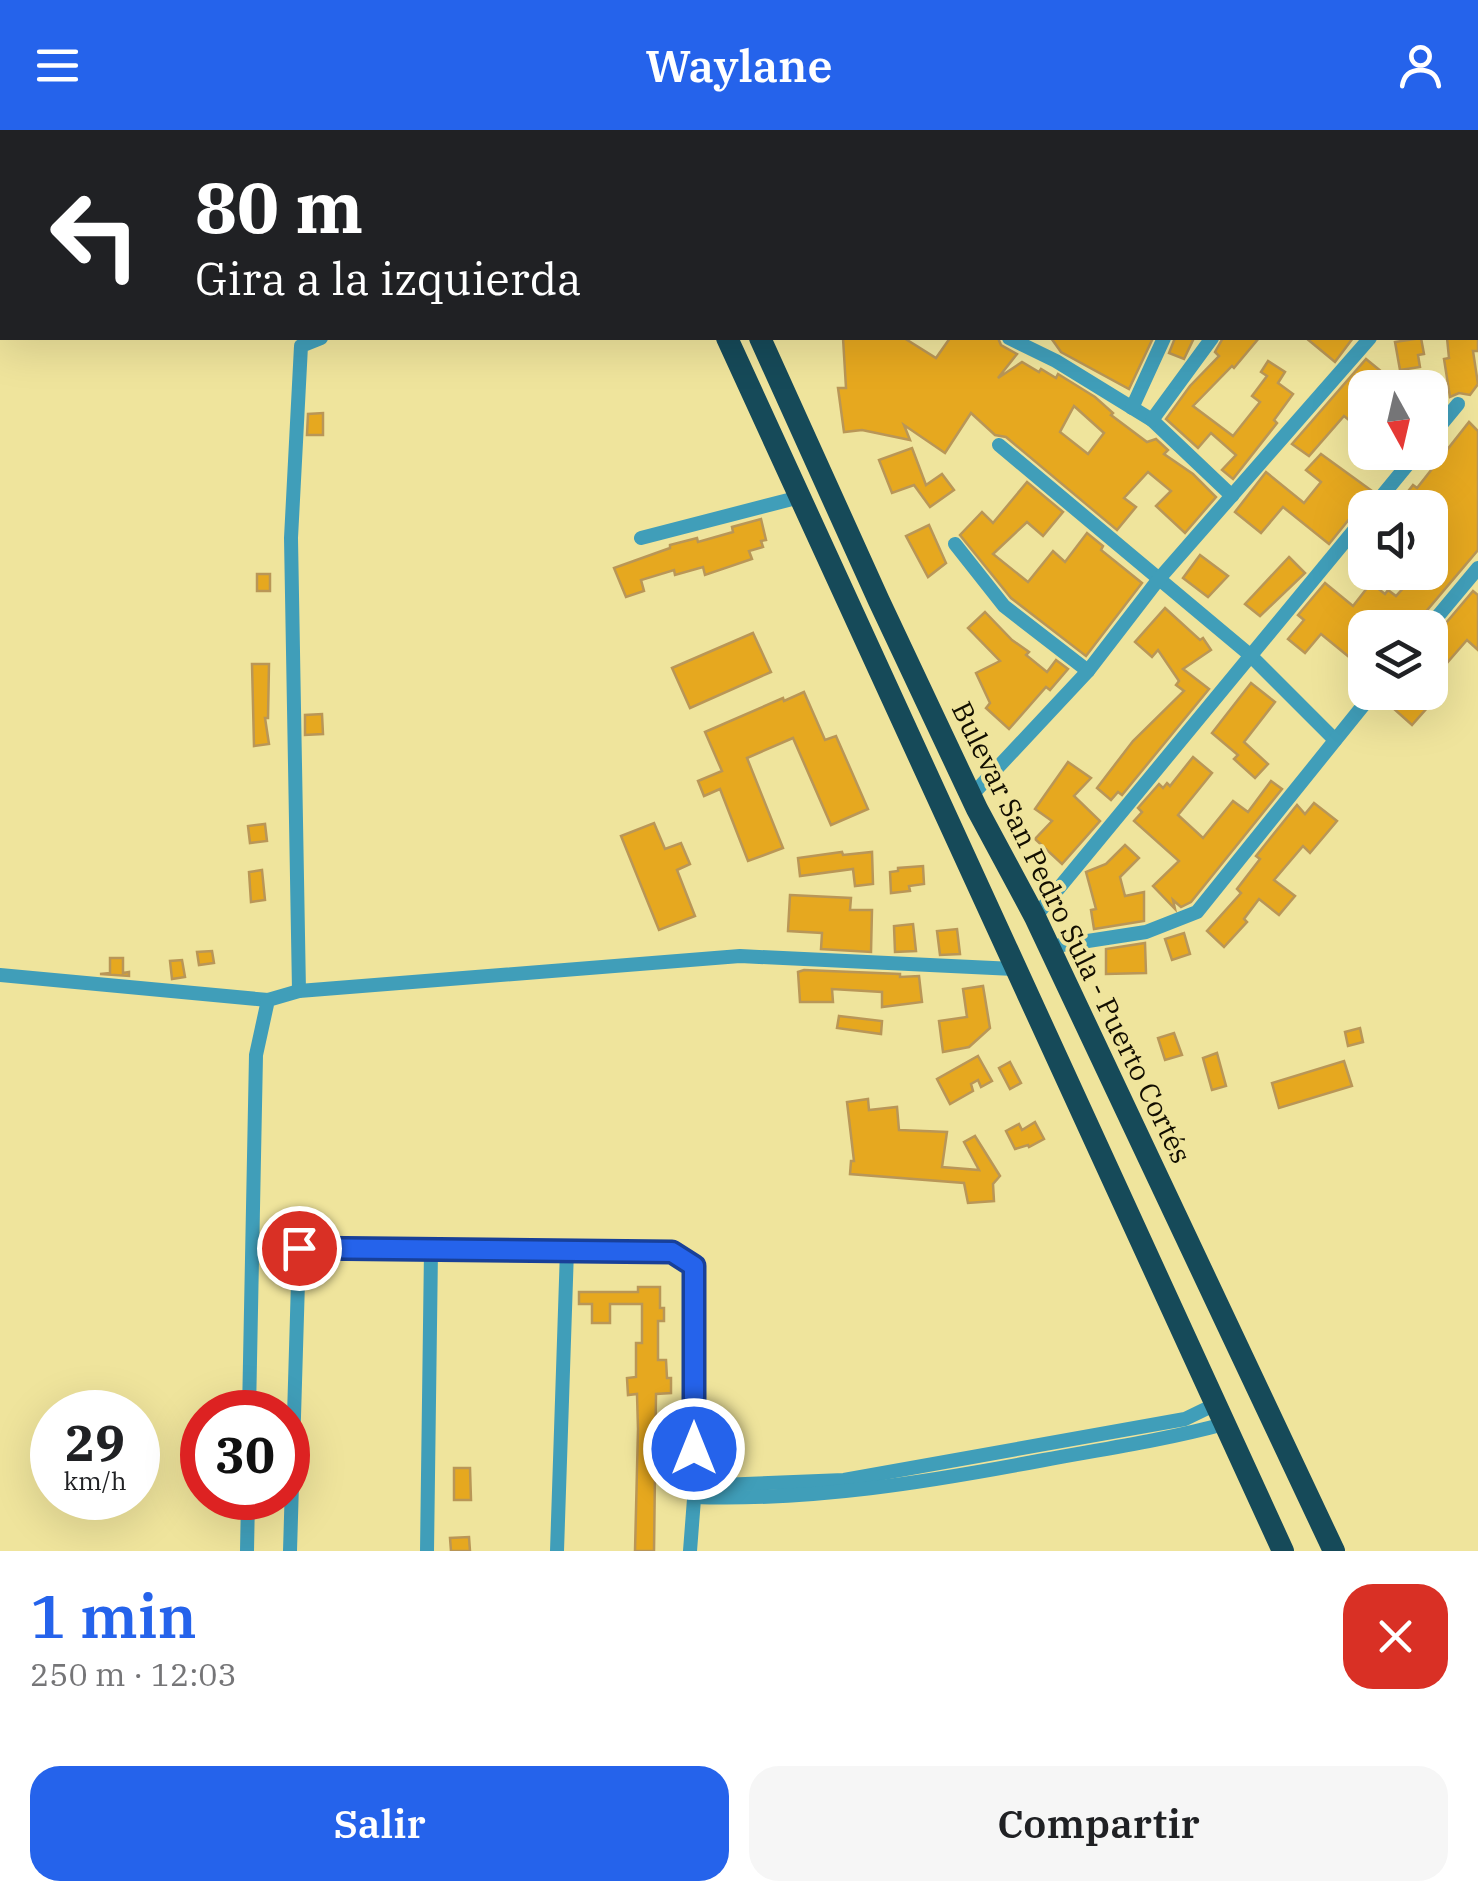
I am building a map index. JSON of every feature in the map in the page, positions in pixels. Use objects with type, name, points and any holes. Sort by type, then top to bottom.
[{"type":"highway","points":[[729,340],[1283,1551]]},
{"type":"highway","name":"Bulevar San Pedro Sula - Puerto Cortés","points":[[761,340],[878,601],[971,796],[1035,917],[1334,1551]]},
{"type":"street","points":[[299,991],[291,538],[301,346],[317,340]]},
{"type":"street","points":[[1013,340],[1152,420],[1232,496]]},
{"type":"street","points":[[1132,408],[1163,340]]},
{"type":"street","points":[[1152,420],[1211,340]]},
{"type":"street","points":[[971,796],[1088,671],[1158,580],[1368,340]]},
{"type":"street","points":[[1448,416],[1458,404]]},
{"type":"street","points":[[1000,445],[1250,656],[1335,740]]},
{"type":"street","points":[[1387,490],[1403,470]]},
{"type":"street","points":[[641,538],[800,497]]},
{"type":"street","points":[[1035,917],[1348,537]]},
{"type":"street","points":[[955,544],[1004,606],[1088,671]]},
{"type":"street","points":[[1443,610],[1478,568]]},
{"type":"street","points":[[1049,947],[1146,932],[1197,912],[1359,710]]},
{"type":"street","points":[[0,975],[268,1000],[299,991],[740,956],[1014,968]]},
{"type":"street","points":[[249,1390],[256,1055],[268,1000]]},
{"type":"street","points":[[290,1551],[299,1248],[672,1252],[694,1266],[695,1491],[690,1551]]},
{"type":"street","points":[[427,1551],[430,1250]]},
{"type":"street","points":[[557,1551],[567,1250]]},
{"type":"street","points":[[695,1491],[844,1480],[1220,1414]]},
{"type":"street","points":[[247,1551],[248,1520]]},
{"type":"building","points":[[843,340],[907,340],[936,358],[949,340],[999,340],[1017,354],[998,378],[1022,362],[1056,378],[1058,374],[1095,397],[1111,415],[1147,442],[1156,439],[1168,450],[1164,454],[1193,474],[1216,497],[1185,533],[1156,506],[1171,491],[1148,472],[1124,498],[1136,507],[1117,530],[1006,437],[995,435],[971,413],[945,453],[904,425],[910,440],[862,430],[844,432],[838,388],[846,388]],"holes":[[[1074,406],[1104,433],[1088,454],[1060,432]]]},
{"type":"building","points":[[1052,340],[1152,340],[1129,389],[1061,352]]},
{"type":"building","points":[[1174,340],[1193,340],[1184,359],[1169,353]]},
{"type":"building","points":[[1222,340],[1257,340],[1193,406],[1233,436],[1260,402],[1252,396],[1267,376],[1261,372],[1268,361],[1285,372],[1278,383],[1293,394],[1274,420],[1277,423],[1233,479],[1222,470],[1236,455],[1211,433],[1198,448],[1166,419],[1219,356],[1215,352]]},
{"type":"building","points":[[1308,340],[1352,340],[1335,362]]},
{"type":"building","points":[[1421,340],[1424,354],[1418,355],[1420,367],[1400,370],[1395,342]]},
{"type":"building","points":[[1447,340],[1478,340],[1478,351],[1473,351],[1478,384],[1470,395],[1459,393],[1450,397],[1444,359],[1449,358]]},
{"type":"building","points":[[1366,359],[1379,370],[1356,370]]},
{"type":"building","points":[[1348,380],[1348,419],[1344,416],[1309,456],[1292,444]]},
{"type":"building","points":[[323,413],[323,435],[307,435],[308,414]]},
{"type":"building","points":[[1469,422],[1478,431],[1478,550],[1448,585],[1448,490],[1409,490],[1413,485],[1417,488],[1431,470],[1448,470],[1448,449]]},
{"type":"building","points":[[912,448],[926,485],[942,474],[954,490],[930,507],[914,485],[892,493],[879,460]]},
{"type":"building","points":[[1321,454],[1371,490],[1348,490],[1348,521],[1329,544],[1283,507],[1261,533],[1235,512],[1266,472],[1304,503],[1321,482],[1306,470]]},
{"type":"building","points":[[1027,482],[1063,512],[1043,536],[1027,522],[993,554],[1028,582],[1053,551],[1065,562],[1087,533],[1103,546],[1101,550],[1142,583],[1086,656],[1011,598],[960,535],[982,512],[993,523]]},
{"type":"building","points":[[761,519],[766,540],[761,541],[763,547],[749,551],[752,559],[705,575],[703,567],[675,575],[674,570],[641,580],[644,591],[626,597],[614,568],[670,545],[733,532],[732,527]]},
{"type":"building","points":[[929,525],[946,563],[928,577],[906,536]]},
{"type":"building","points":[[1200,555],[1228,576],[1208,597],[1183,578]]},
{"type":"building","points":[[1289,557],[1305,573],[1260,616],[1245,604]]},
{"type":"building","points":[[257,574],[270,574],[270,591],[257,591]]},
{"type":"building","points":[[1325,583],[1353,606],[1366,590],[1385,594],[1388,590],[1396,596],[1402,590],[1444,590],[1427,610],[1348,610],[1348,656],[1321,634],[1305,653],[1288,639],[1304,620],[1298,615]]},
{"type":"building","points":[[1473,591],[1478,595],[1478,650],[1467,640],[1448,662],[1448,621]]},
{"type":"building","points":[[1165,608],[1200,640],[1203,638],[1211,650],[1183,669],[1209,689],[1122,795],[1118,792],[1111,800],[1097,788],[1133,741],[1184,691],[1176,685],[1179,681],[1158,650],[1152,657],[1135,642]]},
{"type":"building","points":[[985,612],[1047,672],[1056,660],[1068,669],[1050,690],[1046,687],[1009,729],[986,708],[990,703],[976,673],[1000,661],[968,628]]},
{"type":"building","points":[[753,633],[771,672],[690,708],[672,668]]},
{"type":"building","points":[[252,664],[269,664],[265,718],[269,744],[254,746]]},
{"type":"building","points":[[1251,683],[1275,702],[1244,742],[1268,764],[1255,778],[1234,759],[1238,755],[1212,733]]},
{"type":"building","points":[[804,692],[825,740],[836,736],[868,809],[831,825],[793,738],[747,758],[783,848],[748,861],[720,789],[704,796],[698,781],[722,771],[705,732]]},
{"type":"building","points":[[1395,710],[1425,710],[1412,725]]},
{"type":"building","points":[[322,714],[323,734],[305,735],[305,715]]},
{"type":"building","points":[[1193,757],[1212,773],[1178,815],[1203,838],[1233,801],[1248,812],[1271,781],[1282,789],[1191,902],[1181,907],[1173,900],[1175,909],[1153,886],[1179,861],[1134,821],[1142,812],[1138,808],[1159,784],[1163,788],[1167,783],[1170,786]]},
{"type":"building","points":[[1068,762],[1091,778],[1074,796],[1100,821],[1062,864],[1035,839],[1052,821],[1035,809]]},
{"type":"building","points":[[1314,803],[1337,821],[1310,853],[1303,846],[1274,880],[1295,896],[1279,915],[1259,899],[1244,919],[1247,922],[1224,947],[1207,931],[1241,893],[1237,889],[1260,859],[1256,856],[1297,805],[1305,814]]},
{"type":"building","points":[[654,823],[665,849],[681,843],[690,864],[677,870],[695,916],[659,930],[621,836]]},
{"type":"building","points":[[265,824],[267,841],[250,843],[248,826]]},
{"type":"building","points":[[1125,845],[1139,858],[1120,877],[1125,896],[1144,892],[1144,921],[1094,929],[1091,910],[1096,909],[1086,872],[1106,864]]},
{"type":"building","points":[[872,852],[873,884],[855,886],[853,869],[800,876],[798,858]]},
{"type":"building","points":[[923,866],[924,884],[909,886],[910,891],[891,893],[890,872]]},
{"type":"building","points":[[262,870],[265,900],[251,902],[249,872]]},
{"type":"building","points":[[790,895],[851,898],[850,910],[872,910],[871,952],[821,949],[822,933],[788,931]]},
{"type":"building","points":[[913,924],[916,951],[895,952],[894,926]]},
{"type":"building","points":[[957,929],[960,954],[940,955],[937,931]]},
{"type":"building","points":[[1184,933],[1190,954],[1172,960],[1165,939]]},
{"type":"building","points":[[1145,943],[1146,973],[1106,974],[1106,949]]},
{"type":"building","points":[[212,951],[214,963],[199,965],[197,952]]},
{"type":"building","points":[[110,958],[123,958],[123,973],[129,972],[129,976],[100,974],[110,973]]},
{"type":"building","points":[[182,960],[185,977],[172,979],[170,961]]},
{"type":"building","points":[[798,972],[919,976],[922,1002],[882,1007],[882,992],[832,989],[833,1002],[800,1002]]},
{"type":"building","points":[[983,986],[990,1028],[969,1047],[943,1052],[939,1021],[967,1017],[963,989]]},
{"type":"building","points":[[839,1016],[882,1021],[881,1034],[837,1028]]},
{"type":"building","points":[[1360,1028],[1363,1042],[1348,1046],[1345,1032]]},
{"type":"building","points":[[1174,1033],[1182,1055],[1165,1060],[1158,1038]]},
{"type":"building","points":[[1217,1053],[1226,1086],[1212,1090],[1203,1058]]},
{"type":"building","points":[[978,1056],[992,1081],[981,1087],[978,1080],[971,1084],[973,1091],[950,1104],[937,1079]]},
{"type":"building","points":[[1344,1061],[1352,1086],[1279,1108],[1272,1083]]},
{"type":"building","points":[[1010,1062],[1021,1083],[1010,1089],[999,1068]]},
{"type":"building","points":[[868,1099],[869,1110],[897,1107],[899,1130],[947,1132],[942,1167],[979,1170],[964,1142],[975,1136],[1000,1176],[993,1184],[994,1201],[968,1203],[964,1183],[850,1174],[854,1161],[847,1102]]},
{"type":"building","points":[[1035,1122],[1044,1139],[1015,1149],[1006,1131],[1019,1124],[1022,1130]]},
{"type":"building","points":[[638,1287],[660,1287],[664,1321],[658,1321],[658,1360],[666,1360],[667,1378],[671,1378],[671,1393],[656,1394],[654,1551],[635,1551],[637,1394],[628,1395],[627,1378],[636,1377],[636,1343],[642,1343],[642,1304],[610,1304],[610,1323],[592,1323],[592,1304],[579,1304],[579,1292],[638,1292]]},
{"type":"building","points":[[454,1468],[470,1468],[471,1500],[454,1500]]},
{"type":"building","points":[[469,1537],[470,1551],[451,1551],[450,1538]]},
{"type":"route","points":[[299,1248],[672,1252],[694,1266],[694,1449]]}]
